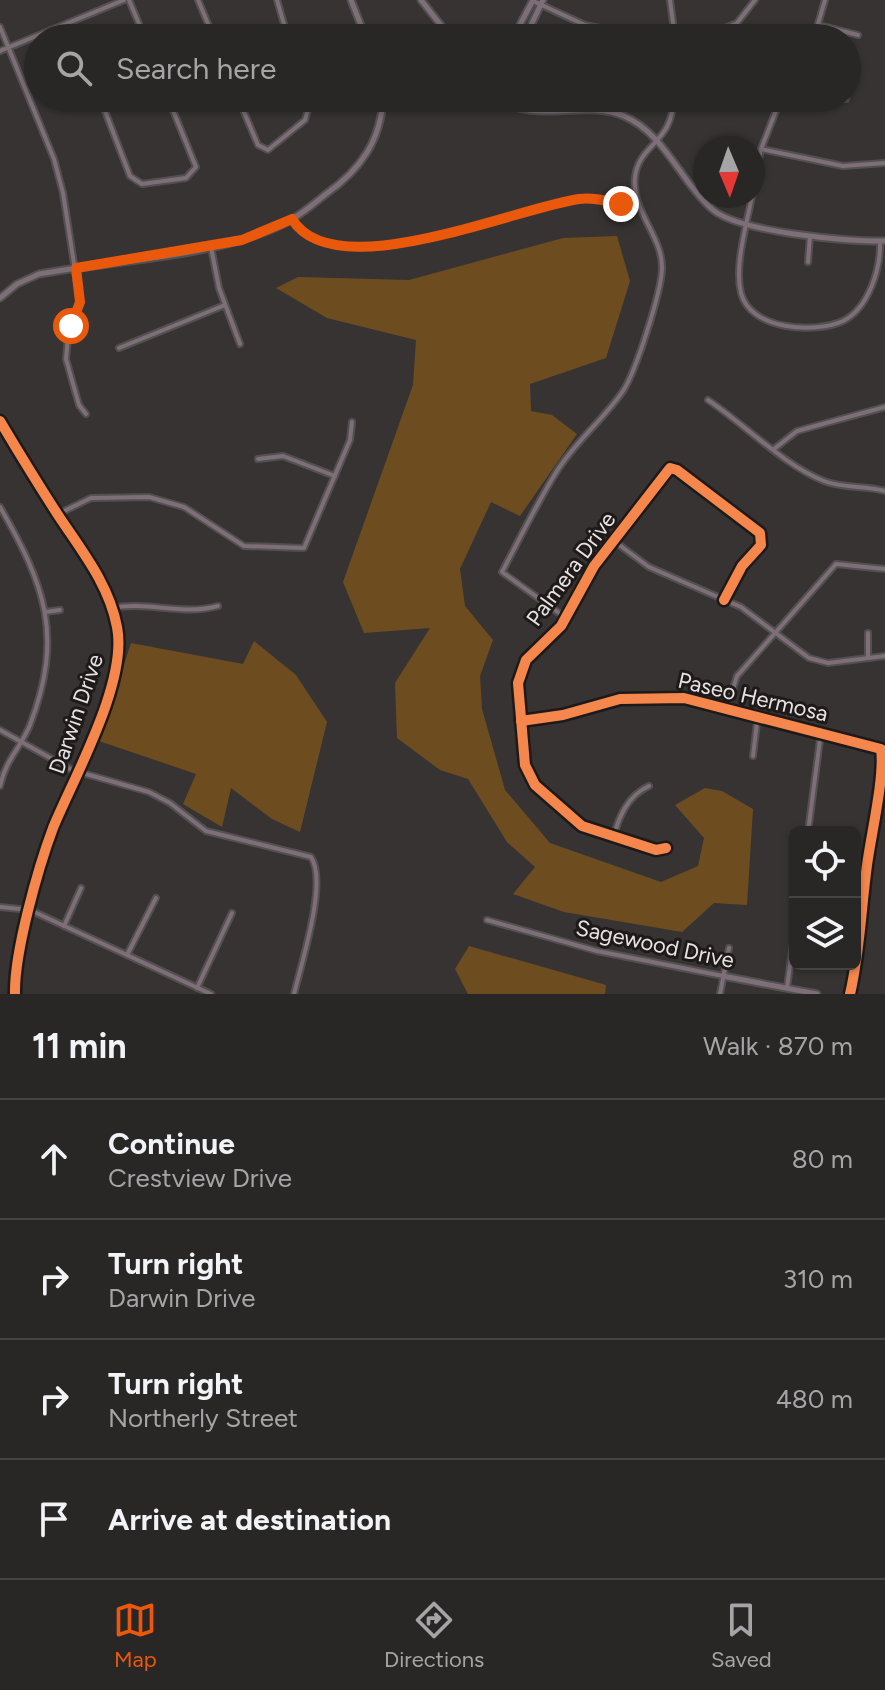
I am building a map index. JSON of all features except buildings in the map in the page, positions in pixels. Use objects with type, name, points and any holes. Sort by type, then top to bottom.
[{"type":"street","points":[[68,23],[126,0],[138,24]]},
{"type":"street","points":[[198,0],[208,24]]},
{"type":"street","points":[[277,0],[284,24]]},
{"type":"street","points":[[351,0],[360,24]]},
{"type":"street","points":[[421,0],[440,24]]},
{"type":"street","points":[[520,24],[532,0],[585,24]]},
{"type":"street","points":[[670,0],[673,24]]},
{"type":"street","points":[[735,24],[754,2],[746,0]]},
{"type":"street","points":[[819,24],[825,0]]},
{"type":"street","points":[[532,24],[542,2]]},
{"type":"street","points":[[0,27],[24,87]]},
{"type":"street","points":[[0,51],[24,41]]},
{"type":"street","points":[[34,112],[59,173],[76,268],[80,302],[68,336],[66,359],[73,391],[86,414]]},
{"type":"street","points":[[105,112],[130,176],[142,184],[186,178],[196,167],[174,112]]},
{"type":"street","points":[[244,112],[263,150],[272,148],[305,120],[307,112]]},
{"type":"street","points":[[0,298],[28,278],[211,247],[242,240],[292,219],[342,183],[367,155],[378,132],[381,112]]},
{"type":"street","points":[[608,112],[644,127],[710,208],[724,218],[747,227],[883,241],[877,275],[856,311],[830,325],[781,325],[755,315],[741,295],[747,227],[751,208]]},
{"type":"street","points":[[566,618],[502,572],[558,470],[583,435],[623,391],[634,367],[660,280],[659,246],[639,204],[635,177],[643,156],[658,141],[673,112]]},
{"type":"street","points":[[765,139],[776,112]]},
{"type":"street","points":[[765,150],[843,166],[885,163]]},
{"type":"street","points":[[292,219],[298,229],[315,242],[376,247],[579,199],[639,204]]},
{"type":"street","points":[[808,262],[810,234]]},
{"type":"street","points":[[211,247],[225,305],[240,344]]},
{"type":"street","points":[[119,348],[225,305]]},
{"type":"street","points":[[708,400],[822,480],[885,491]]},
{"type":"street","points":[[774,449],[797,431],[885,407]]},
{"type":"street","name":"Darwin Drive","points":[[0,421],[98,576],[118,629],[118,657],[79,773],[53,830],[30,910],[16,962],[15,994]]},
{"type":"street","points":[[58,514],[91,498],[149,497],[184,507],[244,546],[304,548],[350,440],[352,422]]},
{"type":"street","points":[[0,437],[7,432]]},
{"type":"street","points":[[258,459],[283,456],[335,476]]},
{"type":"street","name":"Palmera Drive","points":[[666,848],[656,850],[582,826],[535,785],[525,765],[518,683],[526,660],[566,618],[594,566],[665,471],[677,470],[760,533],[763,539],[732,580],[724,600]]},
{"type":"street","points":[[0,507],[31,561],[45,612],[48,639],[42,680],[29,726],[6,761],[0,786]]},
{"type":"street","points":[[614,541],[649,567],[724,600],[776,632],[809,658],[828,663],[885,656]]},
{"type":"street","points":[[727,707],[737,676],[836,564],[885,569]]},
{"type":"street","points":[[112,608],[134,605],[187,611],[218,606]]},
{"type":"street","points":[[45,612],[60,610]]},
{"type":"street","points":[[868,633],[868,658]]},
{"type":"street","name":"Paseo Hermosa","points":[[521,721],[644,697],[684,698],[758,714],[881,749],[882,781],[866,867],[860,953],[850,994]]},
{"type":"street","points":[[753,756],[758,714]]},
{"type":"street","points":[[0,730],[79,773],[149,792],[206,831],[311,857],[315,862],[316,895],[294,994]]},
{"type":"street","points":[[809,826],[821,732]]},
{"type":"street","points":[[613,838],[623,810],[640,790],[649,786]]},
{"type":"street","points":[[64,926],[81,888]]},
{"type":"street","points":[[127,955],[156,898]]},
{"type":"street","points":[[0,907],[30,910],[211,994]]},
{"type":"street","points":[[197,988],[232,913]]},
{"type":"street","name":"Sagewood Drive","points":[[487,920],[597,951],[817,994]]},
{"type":"street","points":[[720,994],[729,948]]},
{"type":"street","points":[[787,988],[789,970]]},
{"type":"shaded area","points":[[617,236],[630,281],[606,358],[530,384],[531,411],[552,415],[577,434],[520,516],[491,502],[460,569],[465,606],[493,640],[480,676],[482,709],[505,790],[550,843],[661,882],[698,866],[704,838],[675,805],[705,788],[722,791],[753,809],[747,905],[714,903],[682,932],[564,912],[513,894],[535,867],[507,842],[468,779],[440,770],[397,738],[395,683],[430,628],[364,633],[343,582],[413,385],[416,340],[327,318],[276,288],[298,277],[409,280],[563,238]]},
{"type":"shaded area","points":[[254,641],[296,675],[327,722],[300,832],[272,819],[231,788],[222,827],[183,804],[196,774],[99,741],[131,643],[243,664]]},
{"type":"shaded area","points":[[469,946],[606,985],[605,994],[468,994],[455,969]]},
{"type":"cycle path","points":[[0,421],[101,582],[113,611],[118,649],[107,701],[53,828],[41,865],[18,956],[15,994]]},
{"type":"cycle path","points":[[666,848],[656,850],[582,826],[535,785],[525,765],[518,683],[526,660],[561,626],[594,566],[670,468],[677,470],[760,533],[761,545],[742,566],[724,600]]},
{"type":"cycle path","points":[[521,721],[563,715],[620,699],[684,698],[881,749],[879,790],[850,994]]},
{"type":"route","points":[[71,326],[80,302],[76,268],[242,240],[292,219],[298,229],[315,242],[376,247],[395,246],[579,199],[594,198],[621,204]]}]
